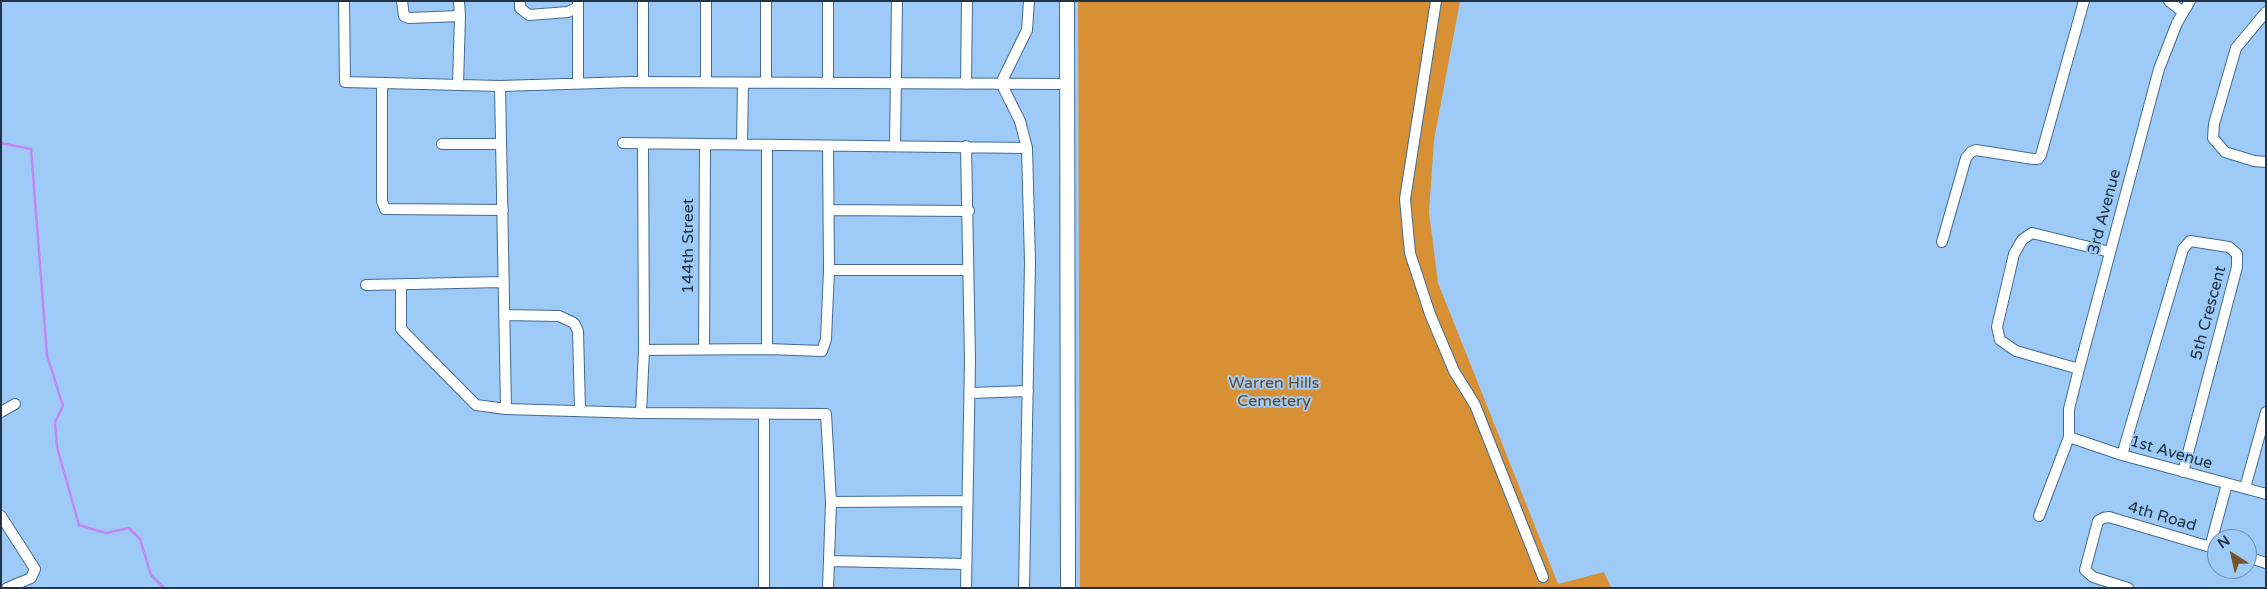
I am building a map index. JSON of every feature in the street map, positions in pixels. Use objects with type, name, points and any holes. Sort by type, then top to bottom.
[{"type":"street","points":[[344,1],[345,82],[500,86],[643,82],[896,84],[1001,82],[1068,84]]},
{"type":"street","points":[[402,1],[404,16],[409,18],[460,16]]},
{"type":"street","points":[[458,85],[460,1]]},
{"type":"street","points":[[520,1],[520,8],[529,15],[568,12],[578,4]]},
{"type":"street","points":[[643,1],[643,82]]},
{"type":"street","points":[[706,1],[706,82]]},
{"type":"street","points":[[766,1],[766,82]]},
{"type":"street","points":[[828,1],[828,83]]},
{"type":"street","points":[[896,145],[897,1]]},
{"type":"street","points":[[966,84],[967,1]]},
{"type":"street","points":[[1001,82],[1027,30],[1029,1]]},
{"type":"street","points":[[1067,1],[1068,588]]},
{"type":"street","points":[[1436,1],[1405,199],[1410,253],[1430,314],[1454,371],[1475,405],[1543,577]]},
{"type":"street","points":[[1942,242],[1966,158],[1970,152],[1976,150],[2033,159],[2038,159],[2041,155],[2084,1]]},
{"type":"street","points":[[2170,1],[2183,12]]},
{"type":"street","name":"3rd Avenue","points":[[2070,437],[2069,409],[2159,69],[2168,42],[2190,1]]},
{"type":"street","points":[[578,4],[578,83]]},
{"type":"street","points":[[2266,12],[2236,48],[2214,124],[2213,138],[2225,152],[2254,161],[2266,162]]},
{"type":"street","points":[[1001,82],[1020,121],[1027,148],[1030,191],[1024,588]]},
{"type":"street","points":[[742,144],[743,83]]},
{"type":"street","points":[[382,84],[382,201],[385,210],[503,210]]},
{"type":"street","points":[[500,86],[503,210],[502,282],[506,409]]},
{"type":"street","points":[[623,143],[1027,148]]},
{"type":"street","points":[[442,144],[500,144]]},
{"type":"street","points":[[641,413],[644,350],[644,144]]},
{"type":"street","name":"144th Street","points":[[704,144],[704,349]]},
{"type":"street","points":[[766,349],[767,145]]},
{"type":"street","points":[[644,350],[766,349],[822,351],[826,339],[829,270],[828,146]]},
{"type":"street","points":[[966,146],[969,211],[970,393],[966,588]]},
{"type":"street","points":[[829,210],[969,211]]},
{"type":"street","points":[[2079,369],[2016,351],[2000,340],[1997,327],[2014,254],[2022,240],[2032,233],[2110,252]]},
{"type":"street","name":"5th Crescent","points":[[2122,455],[2183,249],[2190,241],[2229,247],[2236,254],[2237,267],[2183,472]]},
{"type":"street","points":[[829,270],[968,270]]},
{"type":"street","points":[[366,286],[502,282]]},
{"type":"street","points":[[401,286],[401,329],[405,336],[476,405],[506,409],[641,413],[826,414],[830,502],[828,588]]},
{"type":"street","points":[[504,315],[560,316],[574,323],[578,331],[580,411]]},
{"type":"street","points":[[970,393],[1028,392]]},
{"type":"street","points":[[1,412],[15,404]]},
{"type":"street","points":[[2245,488],[2266,412]]},
{"type":"street","points":[[764,414],[764,588]]},
{"type":"street","points":[[2039,516],[2070,437]]},
{"type":"street","name":"1st Avenue","points":[[2070,437],[2122,455],[2266,494]]},
{"type":"street","points":[[2218,529],[2227,484]]},
{"type":"street","points":[[830,502],[967,501]]},
{"type":"street","points":[[1,516],[35,569],[30,578],[7,588]]},
{"type":"street","name":"4th Road","points":[[2128,588],[2093,577],[2085,570],[2098,522],[2109,517],[2207,546]]},
{"type":"street","points":[[829,561],[966,564]]},
{"type":"green space","name":"Warren Hills Cemetery","points":[[1078,1],[1460,1],[1434,140],[1429,212],[1438,283],[1558,584],[1604,572],[1611,588],[1080,588]]},
{"type":"waterway","points":[[1,143],[31,149],[47,355],[63,406],[55,422],[57,447],[79,525],[106,533],[129,528],[140,539],[151,575],[164,588]]}]
